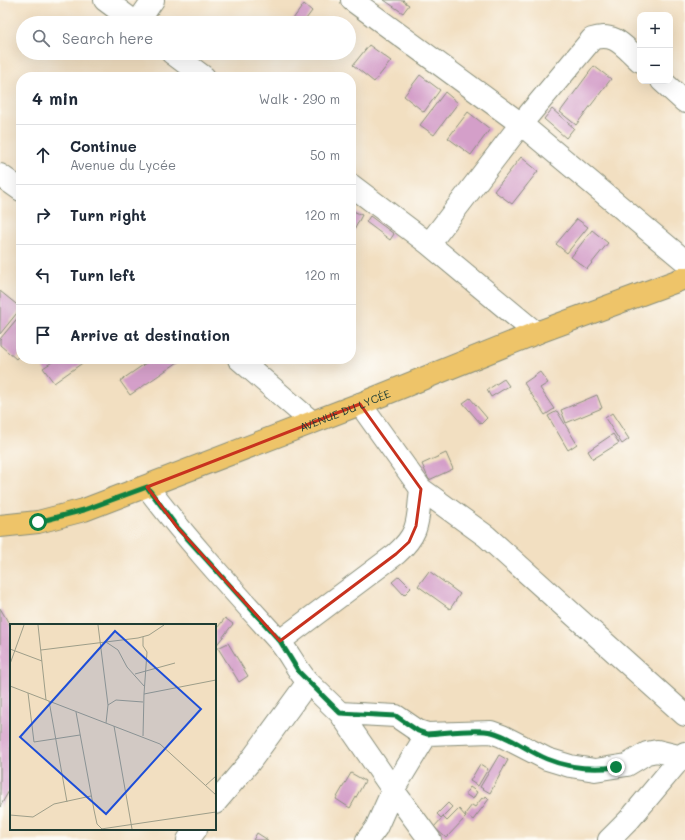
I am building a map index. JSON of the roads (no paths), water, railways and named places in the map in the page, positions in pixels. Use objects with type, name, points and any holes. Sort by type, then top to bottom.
[{"type":"main road","name":"AVENUE DU LYCÉE","points":[[0,526],[38,522],[84,510],[360,404],[536,333],[685,278]]},
{"type":"street","points":[[105,0],[127,16]]},
{"type":"street","points":[[141,16],[153,0]]},
{"type":"street","points":[[352,0],[521,124],[685,261]]},
{"type":"street","points":[[429,244],[521,124],[592,39],[602,35],[614,38],[637,58]]},
{"type":"street","points":[[181,60],[197,72]]},
{"type":"street","points":[[665,84],[685,102]]},
{"type":"street","points":[[0,175],[16,186]]},
{"type":"street","points":[[356,189],[429,244],[536,333]]},
{"type":"street","points":[[245,364],[312,422]]},
{"type":"street","points":[[360,404],[421,489],[486,536],[685,715]]},
{"type":"street","points":[[147,487],[177,527],[280,641],[299,672],[340,713],[393,790],[430,840]]},
{"type":"street","points":[[280,641],[396,554],[409,542],[416,526],[421,489]]},
{"type":"street","points":[[216,801],[249,763],[294,698],[308,682]]},
{"type":"street","points":[[340,713],[396,716],[418,731],[427,734],[491,732],[502,736],[547,760],[595,770],[627,765],[647,753],[657,751],[683,755]]},
{"type":"street","points":[[367,840],[376,828],[393,790],[427,734]]},
{"type":"street","points":[[609,840],[629,820],[683,755]]},
{"type":"street","points":[[188,840],[195,830]]}]
